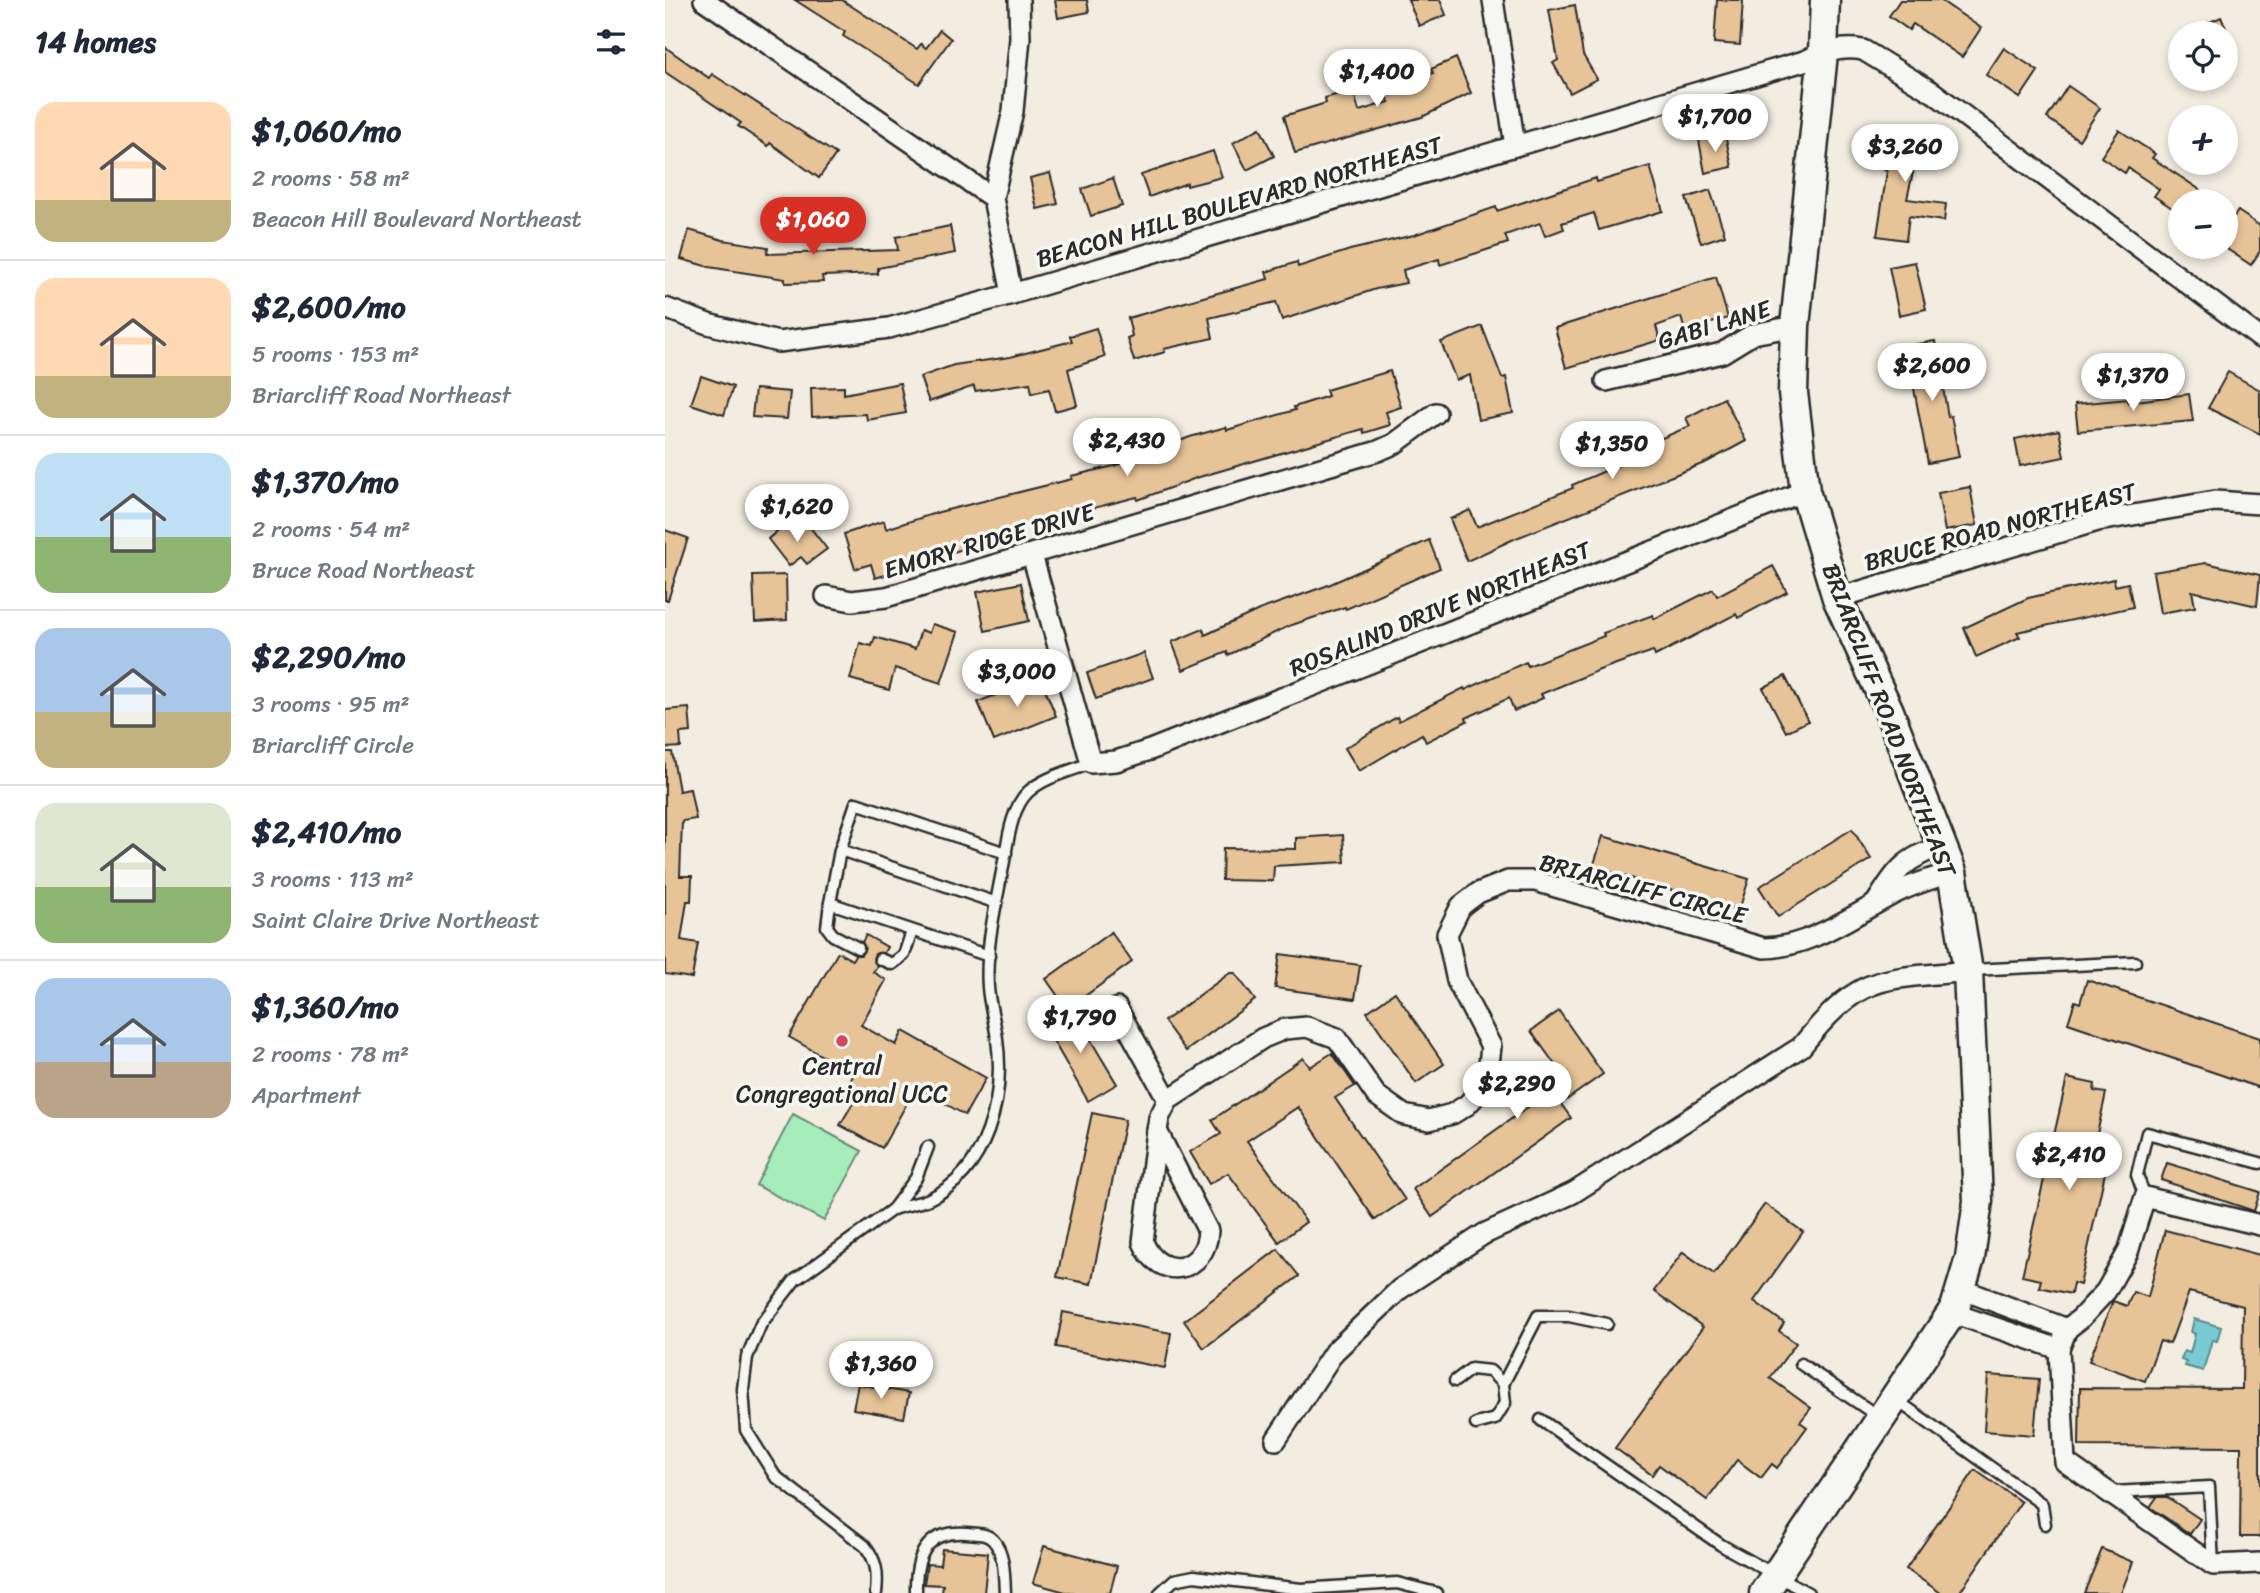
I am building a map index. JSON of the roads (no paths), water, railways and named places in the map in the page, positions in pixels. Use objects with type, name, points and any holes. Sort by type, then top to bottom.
[{"type":"main road","name":"BRIARCLIFF ROAD NORTHEAST","points":[[1770,1585],[1957,1301],[1970,1258],[1978,1201],[1968,971],[1952,872],[1944,845],[1889,711],[1837,598],[1805,491],[1793,393],[1795,326],[1823,53],[1825,0]]},
{"type":"street","points":[[704,0],[993,198]]},
{"type":"street","points":[[1012,294],[993,198],[1013,111],[1020,38],[1019,0]]},
{"type":"street","points":[[1493,0],[1515,146]]},
{"type":"street","name":"BEACON HILL BOULEVARD NORTHEAST","points":[[665,308],[708,324],[778,342],[888,328],[1012,294],[1837,49],[1863,50],[1934,93],[2260,338]]},
{"type":"street","name":"GABI LANE","points":[[1606,381],[1722,353],[1753,334],[1795,326]]},
{"type":"street","name":"EMORY RIDGE DRIVE","points":[[826,596],[852,601],[876,599],[1378,451],[1394,444],[1436,412]]},
{"type":"street","name":"ROSALIND DRIVE NORTHEAST","points":[[1091,763],[1116,761],[1150,750],[1805,491]]},
{"type":"street","name":"BRUCE ROAD NORTHEAST","points":[[1837,598],[2098,521],[2215,501],[2260,504]]},
{"type":"street","points":[[1031,555],[1091,763]]},
{"type":"street","name":"BRIARCLIFF CIRCLE","points":[[1876,903],[1898,867],[1913,856],[1944,845]]},
{"type":"street","name":"BRIARCLIFF CIRCLE","points":[[1168,1100],[1263,1038],[1286,1029],[1307,1027],[1336,1038],[1376,1095],[1404,1115],[1429,1120],[1452,1114],[1467,1105],[1487,1083],[1490,1046],[1457,981],[1447,934],[1461,906],[1478,893],[1508,881],[1535,881],[1764,948],[1787,947],[1818,935],[1904,889],[1952,872]]},
{"type":"street","points":[[1276,1440],[1334,1352],[1400,1289],[1484,1234],[1573,1193],[1801,1046],[1825,1017],[1857,989],[1884,978],[1968,971]]},
{"type":"street","points":[[1117,1008],[1168,1100],[1159,1118],[1157,1131],[1143,1242],[1148,1255],[1156,1263],[1181,1268],[1198,1259],[1207,1242],[1208,1231],[1157,1131]]},
{"type":"street","points":[[2260,1225],[2145,1197],[2128,1252],[2106,1291],[2067,1329],[2059,1349],[2065,1462],[2213,1565],[2260,1563]]},
{"type":"street","points":[[1957,1301],[2029,1315],[2067,1329]]},
{"type":"street","points":[[1957,1301],[2021,1337],[2059,1349]]},
{"type":"street","points":[[2021,1337],[2029,1315]]},
{"type":"lane","points":[[893,1209],[929,1199],[962,1175],[981,1150],[991,1127],[998,1088],[998,1041],[988,987],[989,956],[1006,853],[1018,805],[1027,792],[1091,763]]},
{"type":"lane","points":[[859,948],[833,935],[827,927],[840,850],[856,803],[1006,853]]},
{"type":"lane","points":[[840,850],[997,903]]},
{"type":"lane","points":[[830,903],[989,956]]},
{"type":"lane","points":[[880,959],[893,964],[904,954],[912,931]]},
{"type":"lane","points":[[1968,971],[2135,962]]},
{"type":"lane","points":[[2145,1197],[2137,1175],[2147,1133],[2260,1163]]},
{"type":"lane","points":[[876,1593],[878,1578],[874,1558],[865,1546],[775,1476],[746,1430],[743,1389],[747,1357],[761,1324],[795,1280],[893,1209],[916,1178],[928,1147]]},
{"type":"lane","points":[[1476,1424],[1495,1419],[1505,1403],[1503,1384],[1538,1316],[1569,1316],[1607,1324]]},
{"type":"lane","points":[[1801,1364],[1888,1408],[2042,1504],[2045,1524]]},
{"type":"lane","points":[[1455,1381],[1471,1369],[1490,1371],[1503,1384]]},
{"type":"lane","points":[[1541,1420],[1721,1545],[1770,1585],[1808,1593]]},
{"type":"lane","points":[[2110,1492],[2209,1487],[2213,1565]]},
{"type":"lane","points":[[916,1593],[916,1572],[922,1552],[935,1538],[957,1532],[984,1534],[994,1541],[1002,1556],[1005,1593]]},
{"type":"lane","points":[[1160,1593],[1174,1580],[1194,1576],[1301,1589],[1397,1583],[1436,1593]]},
{"type":"water","points":[[2194,1319],[2221,1327],[2217,1341],[2212,1340],[2203,1371],[2185,1366],[2186,1362],[2181,1360],[2184,1351],[2190,1353],[2195,1334],[2191,1332]]},
{"type":"place","name":"Central Congregational UCC","points":[[842,1041]]}]
